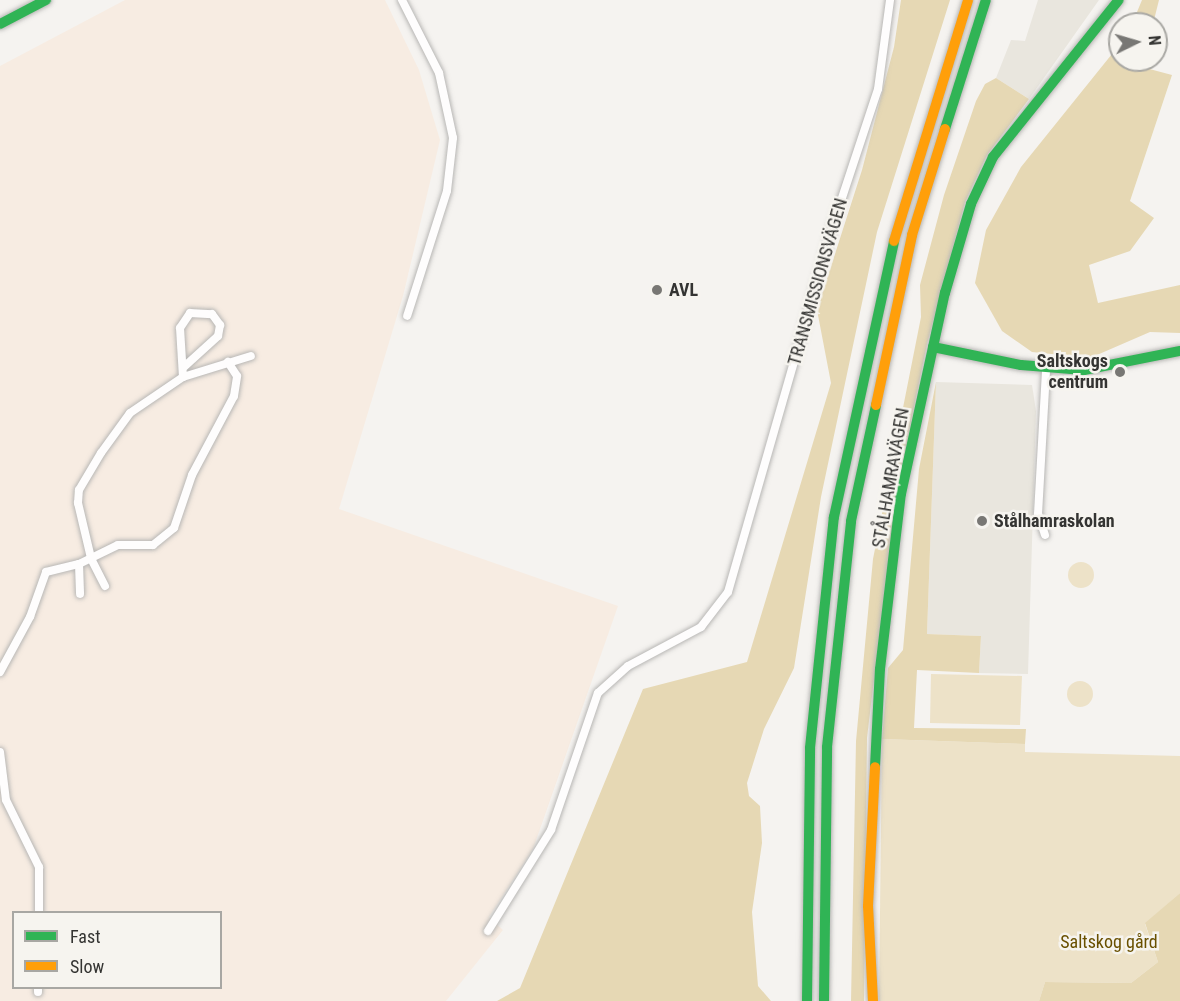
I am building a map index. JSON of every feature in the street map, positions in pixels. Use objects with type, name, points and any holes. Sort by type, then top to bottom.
[{"type":"main road","points":[[0,24],[46,0]]},
{"type":"main road","points":[[807,1001],[810,748],[834,517],[896,231],[968,0]]},
{"type":"main road","points":[[824,1001],[827,747],[851,521],[909,247],[986,0]]},
{"type":"main road","name":"STÅLHAMRAVÄGEN","points":[[873,1001],[868,906],[880,669],[902,494],[933,347],[971,204],[993,157],[1115,3]]},
{"type":"main road","points":[[933,347],[1046,369],[1102,369],[1180,351]]},
{"type":"street","points":[[402,0],[439,73],[453,138],[447,191],[407,316]]},
{"type":"street","name":"TRANSMISSIONSVÄGEN","points":[[488,931],[548,837],[598,693],[614,674],[712,618],[736,563],[835,219],[878,89],[890,0]]},
{"type":"street","points":[[183,377],[185,366],[180,328],[190,313],[212,314],[220,325],[218,336],[185,366]]},
{"type":"street","points":[[105,586],[91,558],[79,522],[79,490],[130,413],[183,377],[251,356]]},
{"type":"street","points":[[0,672],[30,617],[40,578],[53,567],[79,564],[118,545],[153,545],[174,528],[192,475],[234,396],[237,376],[228,362]]},
{"type":"street","points":[[1045,535],[1038,514],[1046,369]]},
{"type":"street","points":[[79,564],[80,594]]},
{"type":"street","points":[[0,752],[6,800],[39,867],[39,911]]},
{"type":"shaded area","points":[[125,0],[385,0],[419,70],[440,140],[403,296],[339,509],[618,606],[533,849],[489,917],[503,930],[446,1001],[0,1001],[0,66]]},
{"type":"shaded area","points":[[901,0],[950,0],[877,232],[821,497],[794,668],[764,729],[747,783],[749,796],[760,806],[762,843],[752,912],[758,986],[771,1001],[497,1001],[520,988],[643,689],[747,662],[831,383],[817,310],[862,170],[894,47]]},
{"type":"shaded area","points":[[1038,0],[1099,0],[1029,99],[996,78],[1011,40],[1025,41]]},
{"type":"shaded area","points":[[1142,0],[1159,0],[1156,12],[1137,12]]},
{"type":"shaded area","points":[[1108,59],[1108,72],[1161,72],[1172,75],[1130,201],[1154,218],[1130,251],[1089,265],[1098,303],[1180,285],[1180,333],[1150,332],[1090,358],[1032,352],[1002,331],[975,283],[986,230],[1021,167]]},
{"type":"shaded area","points":[[996,78],[1029,99],[987,155],[965,202],[927,344],[896,494],[867,738],[864,1001],[851,1001],[856,741],[873,559],[921,317],[920,285],[944,195],[976,101],[985,84]]},
{"type":"shaded area","name":"Stålhamraskolan","points":[[936,382],[1032,385],[1036,411],[1028,674],[979,673],[981,636],[927,634]]},
{"type":"shaded area","points":[[936,382],[927,634],[981,636],[979,673],[917,670],[914,728],[1026,729],[1025,744],[882,739],[888,668],[903,650],[919,469]]},
{"type":"shaded area","points":[[1180,893],[1180,1001],[1039,1001],[1045,982],[1131,983],[1158,962],[1145,923]]},
{"type":"green space","points":[[1081,562],[1090,566],[1094,575],[1090,584],[1081,588],[1072,584],[1068,575],[1072,566]]},
{"type":"green space","points":[[931,674],[1022,676],[1020,725],[930,723]]},
{"type":"green space","points":[[1080,681],[1089,685],[1093,694],[1089,703],[1080,707],[1071,703],[1067,694],[1071,685]]},
{"type":"green space","name":"Saltskog gård","points":[[882,739],[1025,744],[1025,752],[1180,756],[1180,893],[1145,924],[1158,962],[1131,983],[1045,982],[1039,1001],[879,1001]]},
{"type":"traffic: fast","points":[[0,24],[46,0]]},
{"type":"traffic: fast","points":[[945,129],[986,0]]},
{"type":"traffic: fast","points":[[875,767],[880,669],[901,494],[945,293],[971,204],[993,157],[1119,0]]},
{"type":"traffic: fast","points":[[807,1001],[810,748],[834,517],[894,241]]},
{"type":"traffic: fast","points":[[933,347],[1021,365],[1084,370],[1180,351]]},
{"type":"traffic: fast","points":[[824,1001],[827,747],[851,521],[876,405]]},
{"type":"traffic: slow","points":[[894,241],[968,0]]},
{"type":"traffic: slow","points":[[876,405],[912,235],[945,129]]},
{"type":"traffic: slow","points":[[873,1001],[868,906],[875,767]]},
{"type":"place","name":"AVL","points":[[657,290]]},
{"type":"place","name":"Saltskogs centrum","points":[[1120,372]]},
{"type":"place","name":"Stålhamraskolan","points":[[982,521]]}]
